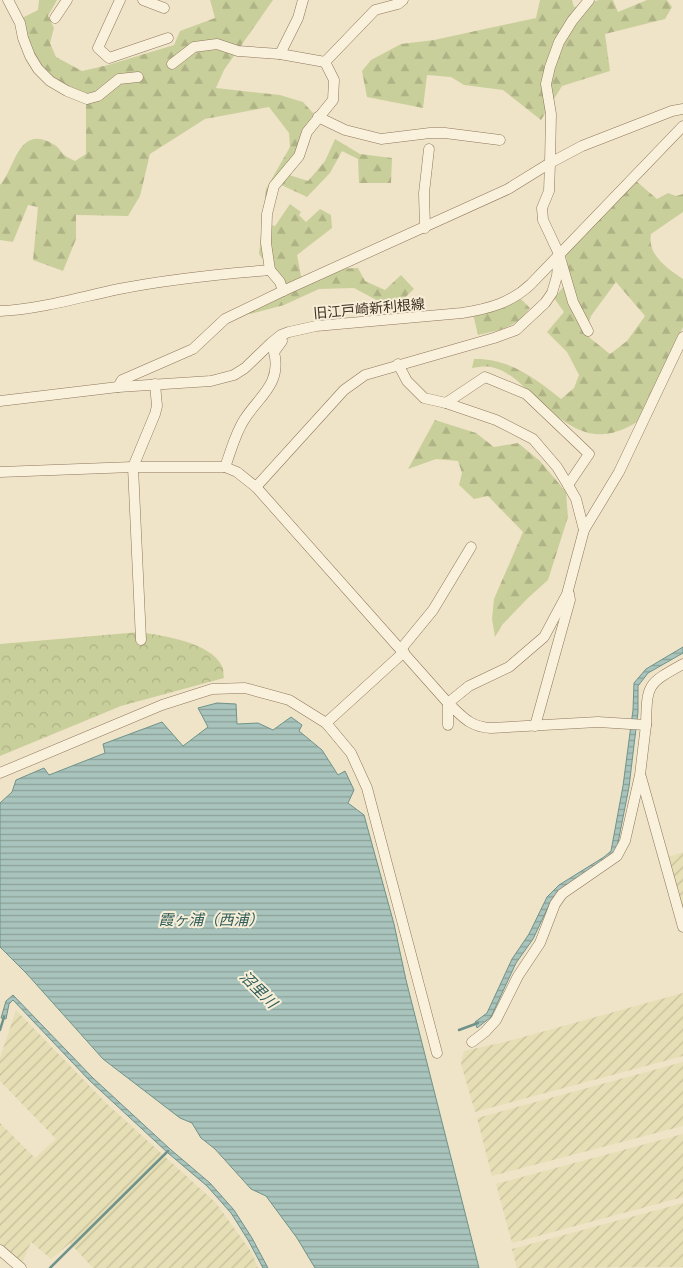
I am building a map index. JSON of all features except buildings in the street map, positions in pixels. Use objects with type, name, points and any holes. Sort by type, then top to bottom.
[{"type":"street","points":[[8,0],[20,23],[30,56],[38,69],[50,81],[67,91],[88,98],[98,96],[120,79],[138,78]]},
{"type":"street","points":[[55,18],[67,0]]},
{"type":"street","points":[[120,0],[98,48],[108,58],[168,38]]},
{"type":"street","points":[[143,0],[164,8]]},
{"type":"street","points":[[280,54],[298,18],[303,0]]},
{"type":"street","points":[[325,62],[375,10],[398,4],[403,0]]},
{"type":"street","points":[[588,332],[573,302],[559,254],[543,220],[542,208],[548,191],[550,163],[551,114],[546,84],[559,42],[572,21],[589,0]]},
{"type":"street","points":[[172,64],[194,47],[217,44],[238,51],[280,54],[325,62]]},
{"type":"street","points":[[283,291],[280,282],[270,270],[266,243],[267,214],[274,186],[299,156],[307,132],[333,100],[334,80],[325,62]]},
{"type":"street","points":[[118,387],[122,380],[193,349],[225,319],[508,189],[582,146],[672,111],[683,110]]},
{"type":"street","points":[[318,117],[345,130],[381,139],[445,133],[500,140]]},
{"type":"street","name":"旧江戸崎新利根線","points":[[0,402],[118,387],[211,381],[234,375],[281,336],[289,332],[316,326],[462,313],[494,306],[514,298],[523,292],[683,126]]},
{"type":"street","points":[[425,228],[424,193],[429,148]]},
{"type":"street","points":[[256,487],[344,390],[365,375],[516,330],[545,303],[552,292],[557,276],[559,254]]},
{"type":"street","points":[[0,311],[19,310],[193,276],[270,270]]},
{"type":"street","points":[[226,467],[236,435],[244,420],[273,380],[276,360],[274,352],[282,341],[281,336]]},
{"type":"street","points":[[448,703],[469,686],[509,667],[544,637],[568,588],[584,530],[619,472],[683,337]]},
{"type":"street","points":[[398,364],[407,381],[424,398],[446,403],[496,420],[533,440],[557,467],[576,499],[584,530]]},
{"type":"street","points":[[446,403],[485,377],[526,394],[589,454],[568,485]]},
{"type":"street","points":[[141,640],[133,467],[155,414],[157,406],[155,384]]},
{"type":"street","points":[[0,472],[133,467],[226,467],[238,472],[256,487],[448,703],[464,719],[477,727],[492,728],[598,722],[646,725]]},
{"type":"street","points":[[326,723],[402,650],[433,610],[471,547]]},
{"type":"street","points":[[534,726],[570,600],[568,588]]},
{"type":"street","points":[[472,1042],[499,1015],[518,976],[540,943],[555,904],[562,894],[617,856],[625,841],[640,775],[646,725],[647,695],[652,685],[660,677],[683,664]]},
{"type":"street","points":[[0,773],[162,706],[212,689],[245,688],[289,700],[326,723],[351,753],[367,788],[438,1053]]},
{"type":"street","points":[[448,703],[448,725]]},
{"type":"street","points":[[640,775],[683,928]]},
{"type":"street","points":[[0,1250],[21,1268]]},
{"type":"shaded area","points":[[683,852],[683,911],[668,857]]},
{"type":"shaded area","points":[[683,993],[683,1056],[475,1112],[461,1064],[464,1051],[505,1042]]},
{"type":"shaded area","points":[[16,1010],[106,1103],[216,1203],[252,1253],[258,1268],[93,1268],[70,1243],[51,1259],[31,1242],[22,1263],[0,1244],[0,1123],[35,1158],[56,1139],[0,1081],[0,1058]]},
{"type":"shaded area","points":[[683,1062],[683,1126],[492,1176],[477,1118]]},
{"type":"shaded area","points":[[683,1134],[683,1197],[512,1243],[496,1184]]},
{"type":"shaded area","points":[[683,1203],[683,1267],[517,1268],[512,1249]]},
{"type":"green space","points":[[39,0],[57,0],[48,16],[54,28],[50,43],[56,57],[82,71],[174,45],[180,31],[215,18],[210,0],[273,0],[224,70],[216,88],[280,95],[303,102],[314,114],[304,128],[298,158],[283,173],[308,181],[325,161],[335,139],[360,154],[392,158],[391,183],[359,183],[358,159],[342,151],[330,173],[307,197],[275,182],[265,224],[275,226],[290,204],[301,212],[299,215],[306,222],[320,209],[331,215],[332,228],[297,255],[302,281],[332,269],[358,268],[365,281],[385,290],[401,275],[414,289],[391,311],[382,303],[354,288],[319,289],[284,305],[250,314],[250,304],[283,291],[280,282],[259,254],[266,189],[290,147],[289,133],[269,107],[205,119],[150,154],[140,196],[128,216],[76,215],[76,239],[63,271],[33,260],[38,207],[28,205],[13,242],[0,240],[0,185],[19,150],[25,143],[32,139],[41,139],[55,145],[64,155],[75,161],[86,154],[86,95],[78,96],[34,67],[20,19],[38,10]]},
{"type":"green space","points":[[540,0],[572,0],[574,7],[599,0],[613,0],[618,12],[647,0],[667,0],[672,7],[665,19],[605,34],[610,71],[562,86],[541,120],[503,90],[464,85],[451,77],[427,75],[423,108],[367,97],[362,71],[371,60],[401,44],[434,40],[536,18]]},
{"type":"green space","points":[[636,181],[657,199],[668,193],[676,196],[683,194],[683,212],[651,234],[651,242],[655,255],[660,261],[683,279],[683,327],[637,422],[619,431],[603,434],[589,433],[576,428],[550,410],[505,372],[489,367],[472,368],[474,359],[498,362],[510,366],[531,377],[561,399],[574,388],[579,375],[567,352],[547,332],[564,312],[554,298],[570,279],[565,251]],"holes":[[[616,282],[645,316],[627,341],[610,354],[585,334],[591,316]]]},
{"type":"green space","points":[[521,299],[530,308],[525,315],[513,324],[500,330],[478,335],[473,314]]},
{"type":"green space","points":[[435,420],[476,433],[494,447],[518,443],[540,461],[566,492],[568,517],[548,580],[502,625],[495,637],[492,619],[494,599],[523,532],[488,496],[474,499],[459,485],[462,473],[458,461],[436,459],[408,469]]},
{"type":"green space","points":[[140,632],[185,642],[208,651],[222,666],[224,678],[121,706],[0,756],[0,644]]},
{"type":"water","points":[[683,647],[683,653],[648,673],[638,686],[638,712],[629,787],[616,853],[551,901],[533,939],[516,963],[491,1017],[477,1028],[475,1022],[487,1013],[512,959],[529,934],[547,897],[559,885],[611,851],[623,786],[633,710],[634,683],[646,669]]},
{"type":"water","name":"霞ヶ浦（西浦）","points":[[217,703],[236,704],[237,724],[258,723],[273,730],[291,717],[302,725],[299,731],[322,750],[338,775],[345,771],[354,790],[348,803],[364,815],[394,924],[406,980],[479,1268],[315,1268],[297,1238],[266,1196],[251,1189],[215,1149],[201,1138],[192,1123],[180,1118],[103,1059],[27,974],[0,947],[0,803],[12,792],[16,780],[44,768],[49,775],[105,753],[103,744],[162,722],[183,746],[208,727],[198,708]]},
{"type":"water","points":[[13,995],[93,1078],[210,1183],[234,1210],[268,1268],[263,1268],[231,1213],[207,1186],[168,1153],[89,1080],[13,1000],[9,1004],[6,1019],[1,1018],[6,1001]]},
{"type":"waterway","points":[[0,1030],[4,1017]]},
{"type":"waterway","points":[[459,1030],[478,1023]]},
{"type":"waterway","points":[[50,1268],[168,1151]]},
{"type":"water label","name":"沼里川","points":[[259,989]]}]
